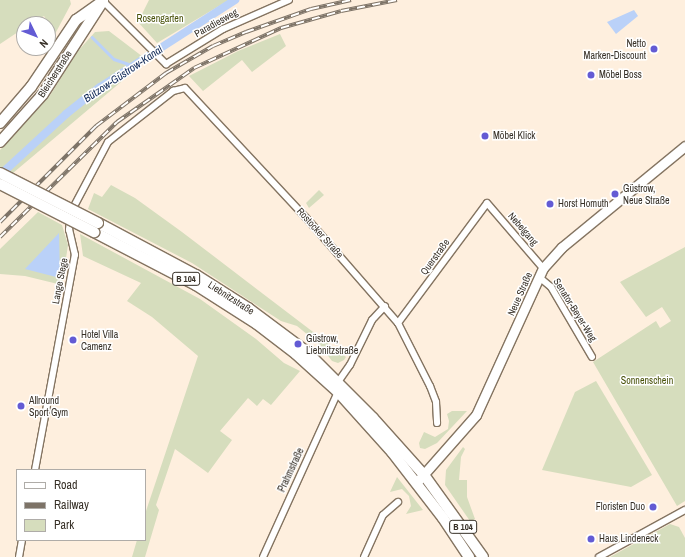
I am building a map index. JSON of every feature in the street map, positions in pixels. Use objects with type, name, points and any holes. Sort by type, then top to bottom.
[{"type":"main road","name":"Bleicherstraße","points":[[0,123],[31,87],[76,20],[103,0]]},
{"type":"main road","name":"Bleicherstraße","points":[[0,142],[35,104],[103,0]]},
{"type":"main road","name":"Neue Straße","points":[[416,483],[476,415],[541,273],[562,248],[685,146]]},
{"type":"main road","name":"Liebnitzstraße","points":[[0,173],[160,264],[242,314],[296,354],[338,392],[416,483]]},
{"type":"main road","name":"Liebnitzstraße","points":[[0,184],[190,271],[242,304],[298,344],[338,382],[424,475]]},
{"type":"main road","name":"B 104","points":[[424,475],[482,557]]},
{"type":"main road","name":"B 104","points":[[416,483],[469,557]]},
{"type":"street","name":"Paradiesweg","points":[[103,0],[166,64],[223,29],[289,0]]},
{"type":"street","name":"Rostocker Straße","points":[[177,89],[189,90],[385,306],[398,323],[436,402],[437,423]]},
{"type":"street","name":"Lange Stege","points":[[35,469],[75,255],[69,230],[71,212],[108,142],[177,89]]},
{"type":"street","name":"Nebelgang","points":[[487,203],[541,273]]},
{"type":"street","name":"Querstraße","points":[[398,323],[487,203]]},
{"type":"street","name":"Senator-Beyer-Weg","points":[[541,273],[551,287],[592,357]]},
{"type":"street","points":[[338,382],[350,365],[372,320],[385,306]]},
{"type":"street","name":"Prahmstraße","points":[[263,557],[338,392]]},
{"type":"street","points":[[364,557],[383,515],[398,502]]},
{"type":"street","points":[[599,557],[685,510]]},
{"type":"street","points":[[19,557],[22,541]]},
{"type":"green space","points":[[0,0],[70,0],[71,4],[56,32],[56,16],[16,16],[16,33],[0,44]]},
{"type":"green space","name":"Rosengarten","points":[[149,0],[229,0],[157,43],[138,22]]},
{"type":"green space","points":[[109,31],[147,60],[0,184],[0,150],[49,97],[78,51],[95,32]]},
{"type":"green space","points":[[280,34],[286,46],[252,72],[242,60],[203,91],[189,76],[238,51]]},
{"type":"green space","points":[[111,185],[135,198],[182,232],[346,357],[344,360],[338,363],[332,361],[319,344],[297,326],[281,321],[192,263],[88,209],[94,193],[102,197]]},
{"type":"green space","points":[[319,190],[324,195],[309,208],[306,203]]},
{"type":"green space","points":[[38,212],[62,225],[68,245],[62,285],[25,276],[0,274],[0,249]]},
{"type":"green space","points":[[80,234],[200,299],[256,339],[284,363],[300,371],[271,405],[263,399],[257,406],[248,398],[220,431],[232,440],[208,473],[175,449],[156,505],[159,510],[145,557],[132,557],[137,541],[146,541],[146,511],[198,356],[152,317],[127,301],[141,283],[83,256]]},
{"type":"green space","name":"Sonnenschein","points":[[685,247],[685,501],[677,506],[593,362],[656,321],[660,328],[671,321],[662,307],[646,317],[620,282]]},
{"type":"green space","points":[[596,381],[652,475],[631,487],[542,470],[575,392]]},
{"type":"green space","points":[[452,411],[467,411],[437,443],[425,449],[420,448],[419,443],[424,432],[435,437],[448,429],[449,421],[447,414]]},
{"type":"green space","points":[[463,447],[465,449],[461,457],[459,480],[467,480],[467,497],[475,519],[470,521],[445,485],[446,470]]},
{"type":"green space","points":[[397,477],[423,510],[406,514],[411,506],[409,496],[402,489],[390,492]]},
{"type":"green space","points":[[670,524],[679,527],[685,538],[685,557],[610,557]]},
{"type":"water","points":[[634,10],[638,16],[616,34],[607,22]]},
{"type":"water","points":[[59,233],[60,278],[25,269]]},
{"type":"waterway","name":"Bützow-Güstrow-Kanal","points":[[0,175],[66,114],[100,87],[235,0]]},
{"type":"waterway","points":[[92,37],[114,59],[131,65]]},
{"type":"railway","points":[[0,222],[96,126],[166,73],[213,46],[246,32],[311,9],[351,0]]},
{"type":"railway","points":[[0,237],[117,122],[194,68],[281,28],[341,11],[397,0]]},
{"type":"place","name":"Netto Marken-Discount","points":[[654,49]]},
{"type":"place","name":"Möbel Boss","points":[[591,75]]},
{"type":"place","name":"Möbel Klick","points":[[485,136]]},
{"type":"place","name":"Güstrow, Neue Straße","points":[[615,194]]},
{"type":"place","name":"Horst Homuth","points":[[550,204]]},
{"type":"place","name":"Hotel Villa Camenz","points":[[73,340]]},
{"type":"place","name":"Güstrow, Liebnitzstraße","points":[[298,344]]},
{"type":"place","name":"Allround Sport Gym","points":[[21,406]]},
{"type":"place","name":"Floristen Duo","points":[[653,507]]},
{"type":"place","name":"Haus Lindeneck","points":[[591,539]]}]
